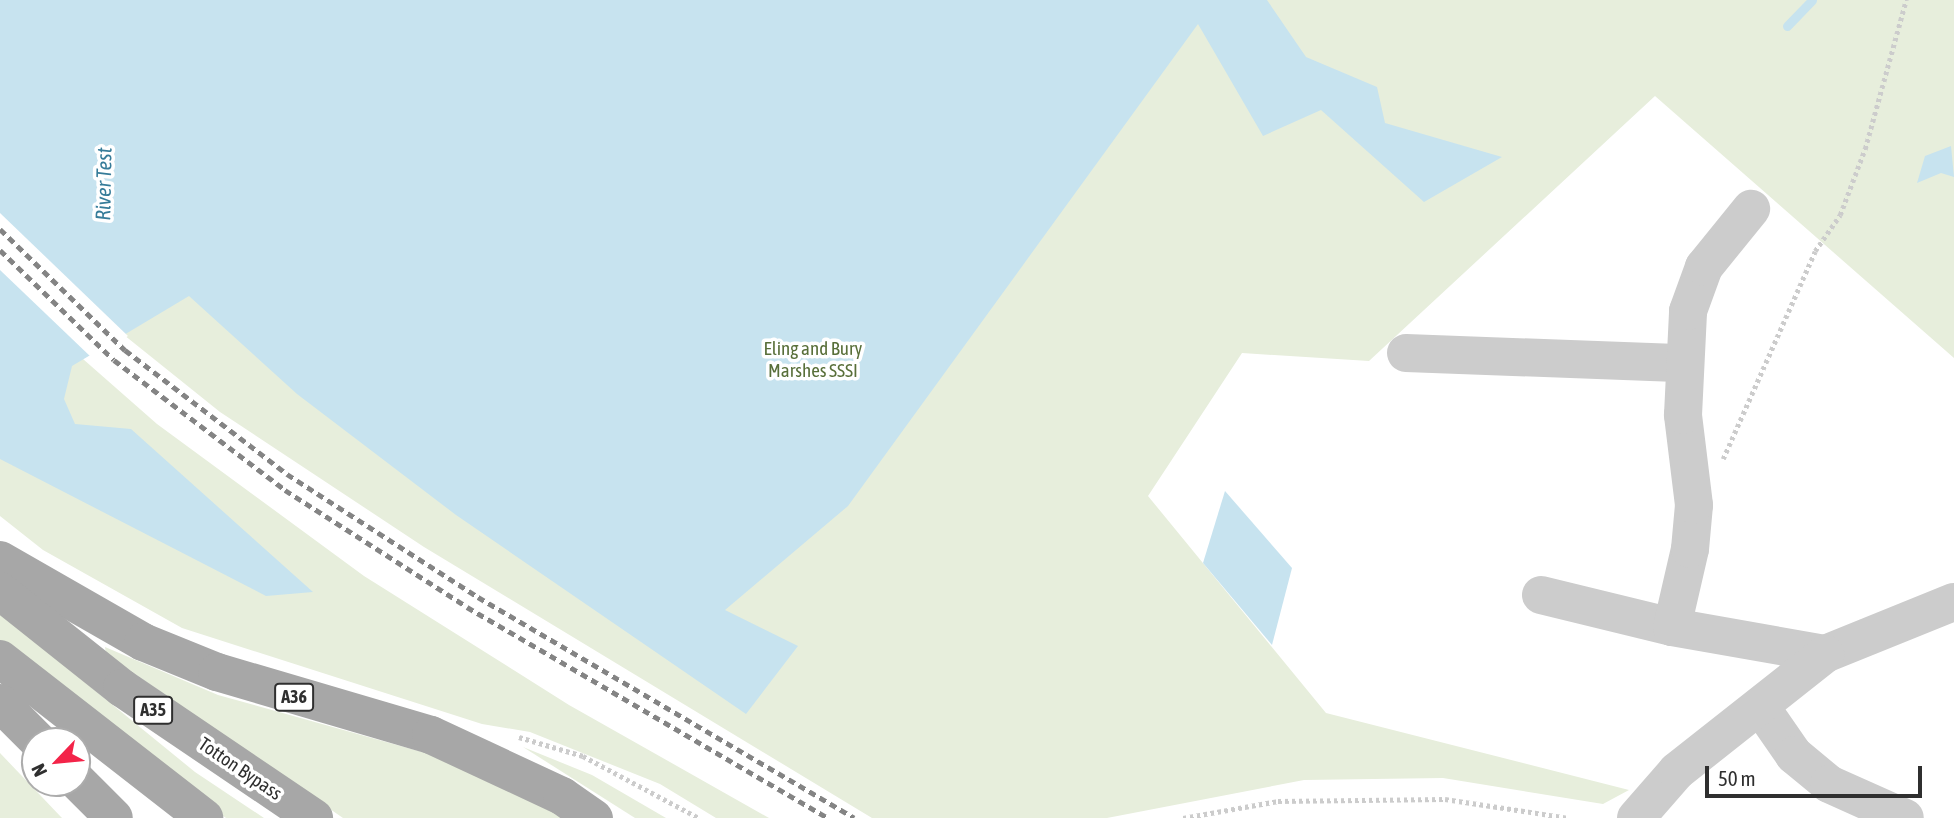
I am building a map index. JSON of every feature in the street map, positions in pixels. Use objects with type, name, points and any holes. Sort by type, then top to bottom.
[{"type":"main road","name":"A36","points":[[0,560],[144,642],[217,673],[431,735],[562,796],[594,818]]},
{"type":"main road","name":"Totton Bypass","points":[[0,591],[122,688],[314,818]]},
{"type":"main road","points":[[0,659],[204,818]]},
{"type":"main road","points":[[0,703],[24,727]]},
{"type":"main road","points":[[91,794],[114,818]]},
{"type":"lane","points":[[1672,627],[1690,549],[1694,505],[1684,363],[1694,287],[1704,267],[1751,209]]},
{"type":"lane","points":[[1406,353],[1684,363]]},
{"type":"lane","points":[[1541,595],[1672,627],[1825,654]]},
{"type":"lane","points":[[1636,818],[1677,771],[1825,654],[1954,602]]},
{"type":"lane","points":[[1760,706],[1794,755],[1829,784],[1905,818]]},
{"type":"path","points":[[1717,471],[1803,275],[1844,203],[1865,149],[1906,0]]},
{"type":"path","points":[[510,736],[535,738],[583,756],[699,818]]},
{"type":"path","points":[[1183,818],[1278,801],[1445,799],[1569,818]]},
{"type":"green space","name":"Eling and Bury Marshes SSSI","points":[[158,0],[1954,0],[1954,358],[1655,96],[1369,361],[1242,353],[1148,496],[1326,713],[1629,790],[1603,804],[1443,778],[1304,780],[1107,818],[872,818],[424,547],[220,412],[124,335],[83,359],[157,424],[364,576],[569,705],[769,818],[716,818],[660,784],[530,732],[482,724],[182,628],[43,550],[0,516],[0,371]]},
{"type":"green space","points":[[0,613],[195,772],[264,818],[226,818],[135,754],[0,643]]},
{"type":"green space","points":[[105,647],[218,695],[465,764],[570,818],[343,818],[106,654]]},
{"type":"green space","points":[[523,747],[592,775],[666,818],[635,818]]},
{"type":"green space","points":[[0,753],[21,775],[21,797],[42,797],[62,818],[0,818]]},
{"type":"water","name":"River Test","points":[[0,0],[1267,0],[1306,57],[1377,87],[1385,123],[1502,157],[1424,202],[1321,110],[1263,136],[1198,24],[848,506],[725,610],[798,646],[746,714],[456,515],[297,394],[189,296],[72,366],[64,399],[75,424],[131,429],[313,592],[266,596],[0,459]]},
{"type":"water","points":[[1951,146],[1954,177],[1941,173],[1917,183],[1925,156]]},
{"type":"water","points":[[1225,491],[1292,568],[1272,645],[1203,563]]},
{"type":"pier","points":[[0,213],[128,336],[92,358],[0,270]]},
{"type":"waterway","points":[[1787,26],[1812,0]]},
{"type":"railway","points":[[0,229],[125,350],[287,474],[478,597],[854,818]]},
{"type":"railway","points":[[0,250],[114,360],[285,490],[467,607],[828,818]]}]
